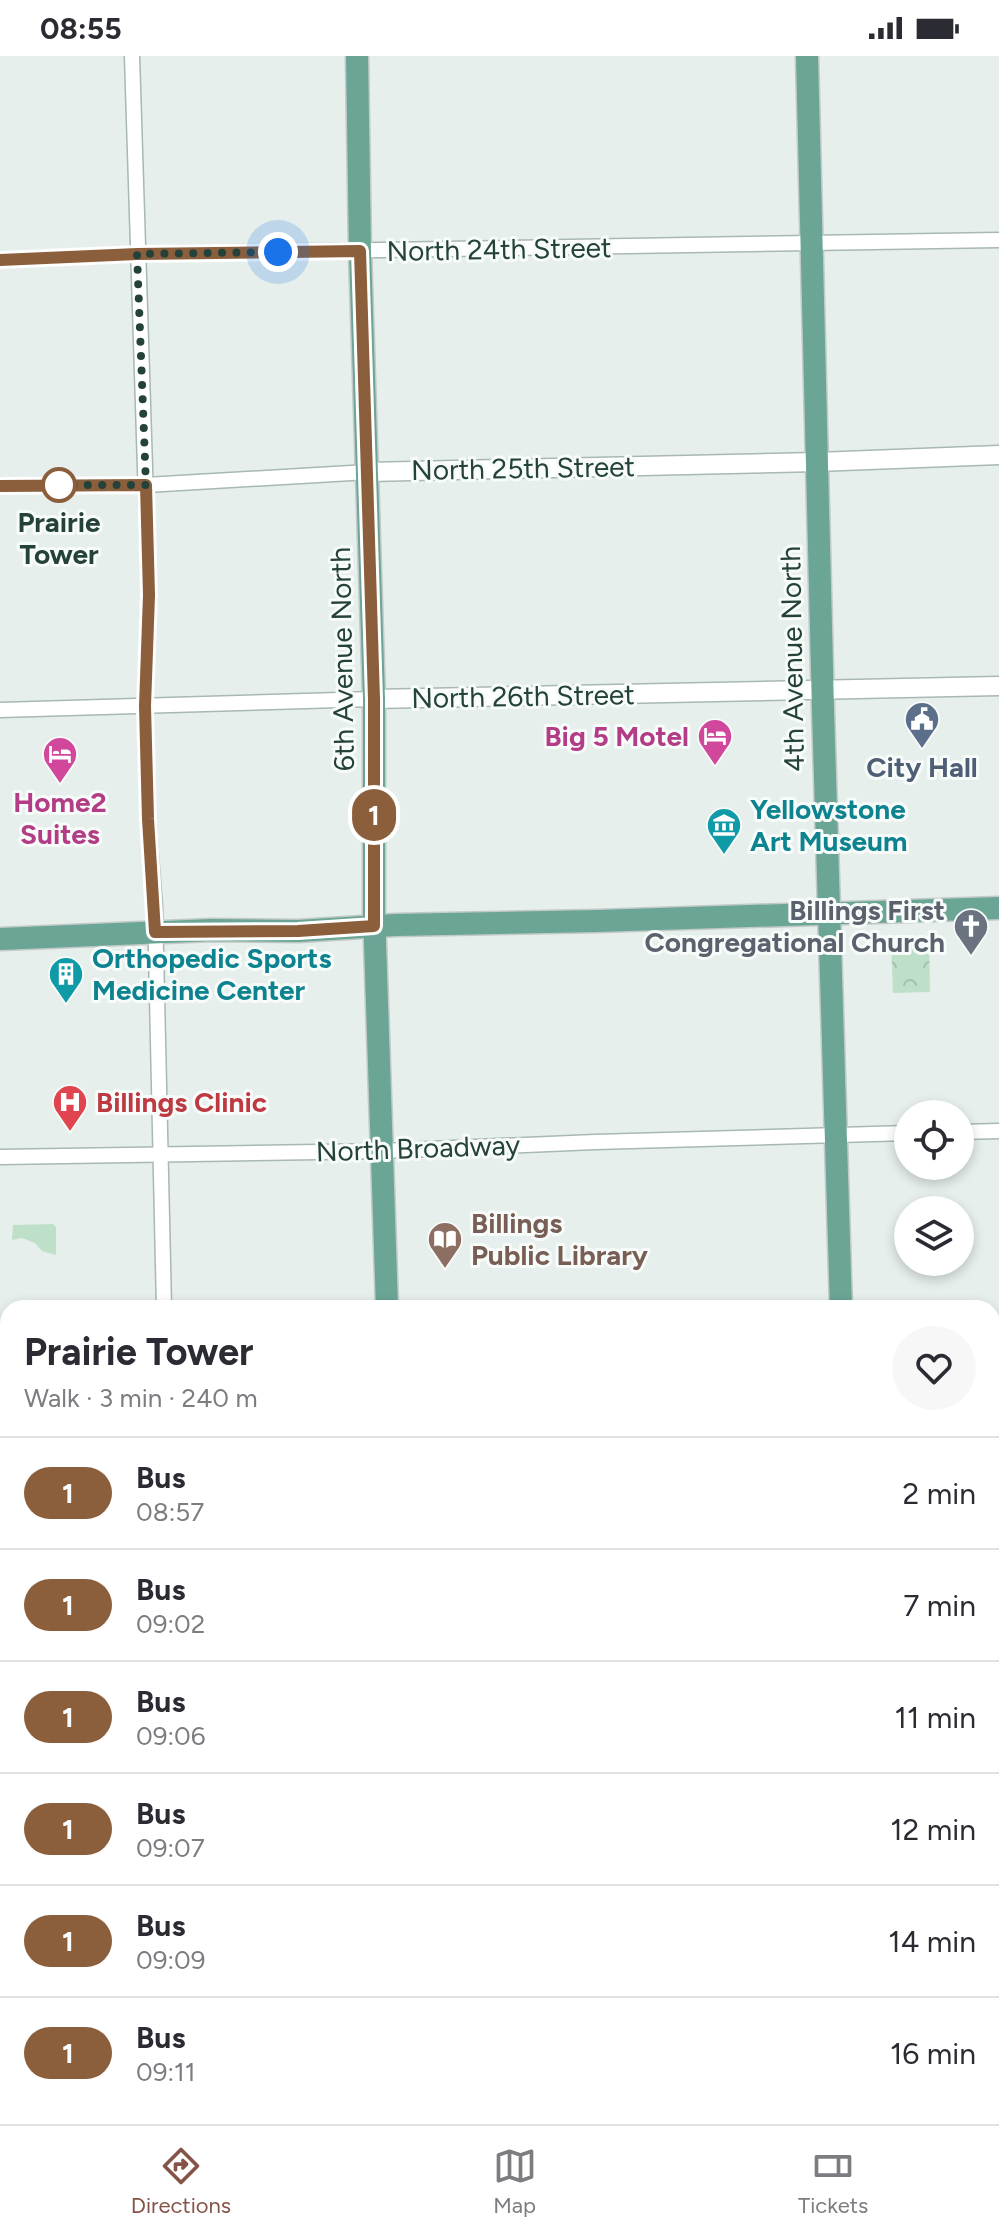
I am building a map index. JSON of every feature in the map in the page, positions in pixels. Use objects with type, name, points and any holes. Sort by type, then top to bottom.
[{"type":"main road","name":"6th Avenue North","points":[[357,56],[374,699],[374,926],[387,1300]]},
{"type":"main road","name":"4th Avenue North","points":[[807,56],[841,1300]]},
{"type":"main road","points":[[0,939],[999,908]]},
{"type":"street","points":[[132,56],[149,595],[145,706],[155,932],[164,1300]]},
{"type":"street","name":"North 24th Street","points":[[0,260],[137,254],[999,240]]},
{"type":"street","name":"North 25th Street","points":[[0,486],[146,485],[368,472],[999,455]]},
{"type":"street","name":"North 26th Street","points":[[0,710],[999,686]]},
{"type":"street","points":[[974,1132],[999,1131]]},
{"type":"street","name":"North Broadway","points":[[0,1157],[383,1151],[894,1133]]},
{"type":"green space","points":[[929,939],[930,992],[893,993],[891,940]]},
{"type":"green space","points":[[53,1224],[56,1227],[56,1255],[42,1251],[35,1243],[22,1238],[12,1240],[13,1225]]},
{"type":"bus line","name":"1","points":[[0,260],[137,254],[360,251],[374,699],[374,926],[298,931],[155,932],[145,706],[149,595],[146,485],[0,486]]},
{"type":"place","name":"Prairie Tower","points":[[59,485]]},
{"type":"place","name":"City Hall","points":[[922,750]]},
{"type":"place","name":"Big 5 Motel","points":[[715,767]]},
{"type":"place","name":"Home2 Suites","points":[[60,785]]},
{"type":"place","name":"Yellowstone Art Museum","points":[[724,856]]},
{"type":"place","name":"Billings First Congregational Church","points":[[971,957]]},
{"type":"place","name":"Orthopedic Sports Medicine Center","points":[[66,1005]]},
{"type":"place","name":"Billings Clinic","points":[[70,1133]]},
{"type":"place","name":"Billings Public Library","points":[[445,1270]]},
{"type":"route","points":[[59,485],[146,485],[137,254],[278,252]]}]
